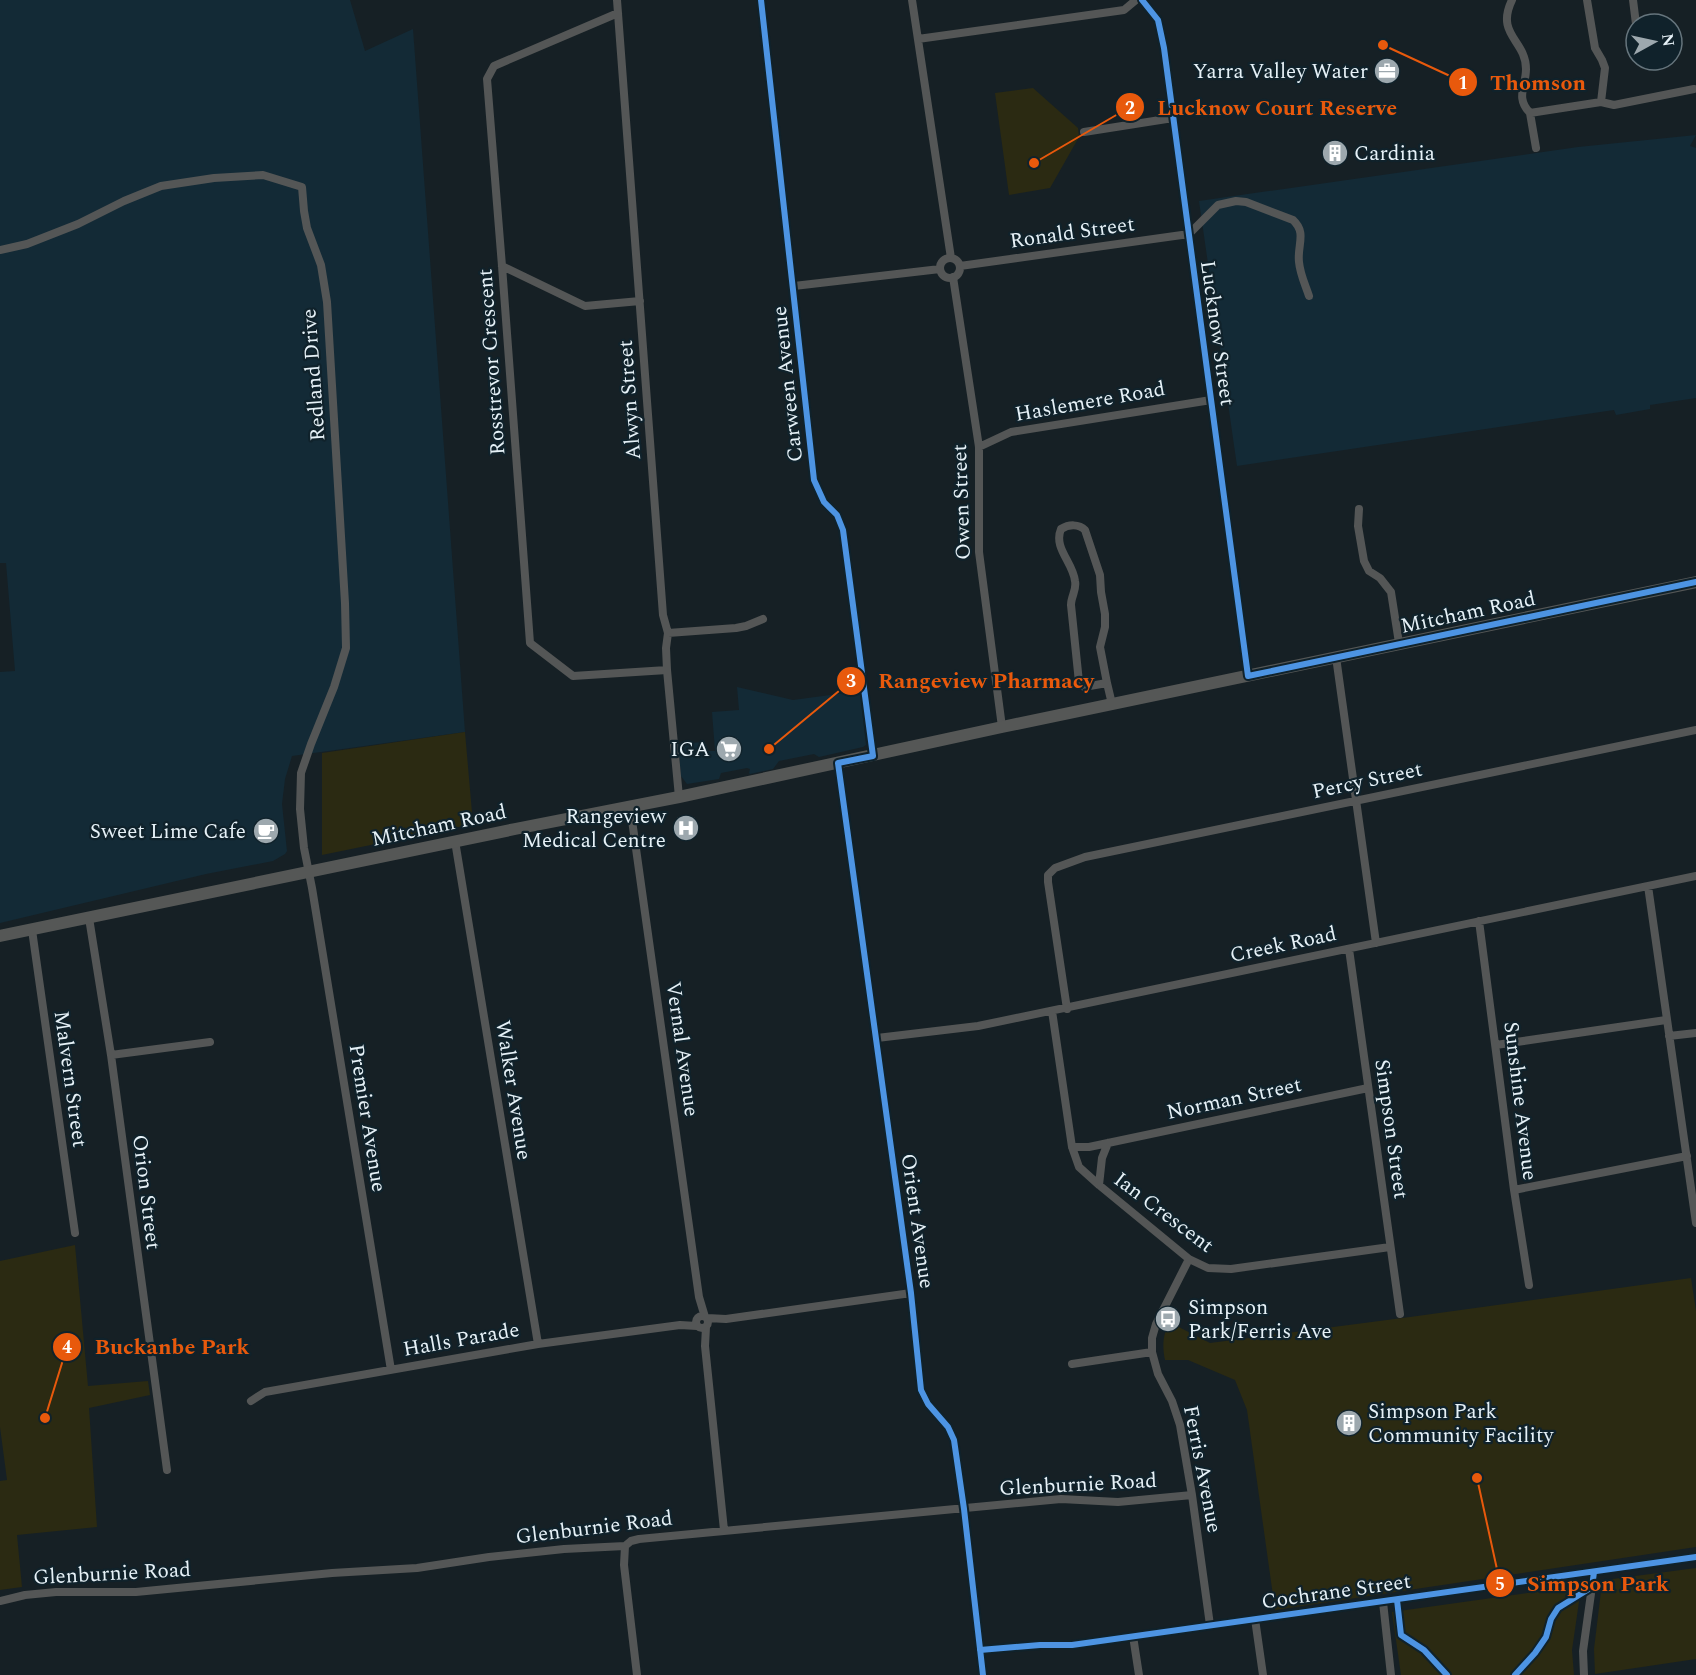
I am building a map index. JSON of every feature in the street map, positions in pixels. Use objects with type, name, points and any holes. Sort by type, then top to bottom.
[{"type":"main road","name":"Mitcham Road","points":[[0,936],[678,797],[1696,582]]},
{"type":"street","name":"Alwyn Street","points":[[617,0],[663,615],[668,633],[666,648],[678,797]]},
{"type":"street","name":"Carween Avenue","points":[[761,0],[814,480],[824,502],[837,515],[843,530],[873,756]]},
{"type":"street","points":[[912,0],[951,258]]},
{"type":"street","points":[[918,39],[1124,10],[1136,0]]},
{"type":"street","name":"Lucknow Street","points":[[1142,0],[1158,20],[1164,48],[1248,676]]},
{"type":"street","points":[[1512,0],[1506,20],[1525,58],[1526,71],[1522,101],[1530,113],[1536,148]]},
{"type":"street","points":[[1587,0],[1595,48],[1605,68],[1601,102]]},
{"type":"street","name":"Rosstrevor Crescent","points":[[618,14],[494,66],[487,79],[530,643],[573,676],[668,670]]},
{"type":"street","points":[[1530,113],[1601,102],[1614,105],[1625,104],[1695,88]]},
{"type":"street","points":[[1084,132],[1173,118]]},
{"type":"street","name":"Redland Drive","points":[[0,250],[27,244],[78,224],[161,186],[214,178],[263,175],[302,187],[307,228],[321,265],[327,302],[346,648],[334,687],[301,773],[300,809],[309,872]]},
{"type":"street","points":[[1189,234],[1218,205],[1236,201],[1246,202],[1293,220],[1299,226],[1301,233],[1298,258],[1301,276],[1309,296]]},
{"type":"street","name":"Ronald Street","points":[[960,266],[1189,234]]},
{"type":"street","points":[[951,258],[960,266],[959,273],[953,277],[943,275],[940,269],[944,260],[951,258]]},
{"type":"street","points":[[502,266],[585,306],[640,301]]},
{"type":"street","points":[[794,286],[940,269]]},
{"type":"street","name":"Owen Street","points":[[953,277],[979,447],[979,552],[1002,727]]},
{"type":"street","name":"Haslemere Road","points":[[979,447],[1011,432],[1210,400]]},
{"type":"street","points":[[1359,508],[1358,526],[1364,561],[1369,571],[1380,578],[1391,592],[1400,643]]},
{"type":"street","points":[[1107,683],[1087,687],[1079,682],[1071,605],[1076,582],[1064,556],[1059,536],[1061,529],[1069,526],[1077,526],[1085,530],[1100,575],[1105,627],[1100,647],[1112,704]]},
{"type":"street","points":[[668,633],[736,628],[763,619]]},
{"type":"street","points":[[1336,657],[1376,943]]},
{"type":"street","name":"Percy Street","points":[[1066,1009],[1048,882],[1048,875],[1056,868],[1085,857],[1696,730]]},
{"type":"street","name":"Orient Avenue","points":[[838,763],[912,1293],[921,1390],[928,1404],[948,1427],[954,1440],[983,1675]]},
{"type":"street","name":"Vernal Avenue","points":[[630,806],[699,1297],[724,1530]]},
{"type":"street","name":"Walker Avenue","points":[[455,841],[538,1344]]},
{"type":"street","name":"Premier Avenue","points":[[309,872],[391,1370]]},
{"type":"street","name":"Creek Road","points":[[877,1038],[978,1026],[1066,1009],[1696,876]]},
{"type":"street","points":[[1648,886],[1696,1223]]},
{"type":"street","name":"Orion Street","points":[[89,918],[111,1055],[167,1470]]},
{"type":"street","name":"Sunshine Avenue","points":[[1479,921],[1514,1190],[1529,1285]]},
{"type":"street","name":"Malvern Street","points":[[32,930],[75,1233]]},
{"type":"street","name":"Simpson Street","points":[[1349,949],[1400,1314]]},
{"type":"street","name":"Ian Crescent","points":[[1052,1011],[1072,1147],[1079,1167],[1189,1259],[1208,1268],[1230,1269],[1390,1247]]},
{"type":"street","points":[[1496,1045],[1666,1020]]},
{"type":"street","points":[[1669,1036],[1696,1033]]},
{"type":"street","points":[[111,1055],[210,1042]]},
{"type":"street","name":"Norman Street","points":[[1072,1147],[1089,1147],[1368,1088]]},
{"type":"street","points":[[1099,1185],[1101,1158],[1108,1143]]},
{"type":"street","points":[[1514,1190],[1687,1156]]},
{"type":"street","name":"Ferris Avenue","points":[[1189,1259],[1156,1324],[1152,1338],[1152,1352],[1158,1374],[1172,1401],[1180,1425],[1210,1625]]},
{"type":"street","name":"Halls Parade","points":[[251,1401],[265,1392],[538,1344],[912,1293]]},
{"type":"street","points":[[1072,1364],[1152,1352]]},
{"type":"street","name":"Glenburnie Road","points":[[0,1601],[25,1595],[56,1592],[136,1592],[332,1573],[417,1568],[564,1549],[625,1546],[639,1539],[1061,1499],[1118,1502],[1192,1495]]},
{"type":"street","points":[[625,1546],[624,1565],[637,1675]]},
{"type":"street","name":"Cochrane Street","points":[[980,1650],[1072,1645],[1696,1557]]},
{"type":"street","points":[[1584,1675],[1583,1651],[1594,1572]]},
{"type":"street","points":[[1383,1602],[1390,1675]]},
{"type":"street","points":[[1255,1618],[1263,1675]]},
{"type":"street","points":[[1133,1636],[1138,1675]]},
{"type":"shaded area","points":[[0,0],[350,0],[365,51],[413,29],[465,732],[292,756],[285,779],[282,804],[287,851],[273,861],[206,874],[0,923],[0,672],[15,671],[6,563],[0,563]]},
{"type":"shaded area","points":[[1033,88],[1078,128],[1079,137],[1050,188],[1009,195],[995,93]]},
{"type":"shaded area","points":[[1696,135],[1690,146],[1696,148],[1696,398],[1650,405],[1650,409],[1616,415],[1614,410],[1237,466],[1199,201],[1578,147]]},
{"type":"shaded area","points":[[737,687],[793,700],[860,691],[866,745],[819,757],[814,754],[779,761],[773,769],[750,774],[750,769],[747,768],[721,773],[719,779],[687,784],[681,776],[678,744],[703,742],[706,744],[707,751],[715,751],[712,712],[739,710]]},
{"type":"shaded area","points":[[465,732],[473,824],[322,855],[322,753]]},
{"type":"shaded area","points":[[75,1245],[88,1386],[148,1381],[150,1395],[89,1408],[97,1527],[17,1535],[22,1587],[0,1590],[0,1481],[7,1480],[0,1427],[0,1261]]},
{"type":"shaded area","points":[[1691,1278],[1696,1311],[1696,1547],[1275,1610],[1247,1410],[1235,1380],[1188,1360],[1165,1360],[1164,1355],[1165,1332],[1169,1322],[1210,1343]]},
{"type":"shaded area","points":[[1696,1568],[1696,1659],[1595,1674],[1594,1649],[1602,1583],[1605,1580]]},
{"type":"shaded area","points":[[1577,1586],[1581,1588],[1572,1650],[1574,1675],[1401,1675],[1392,1612]]},
{"type":"cycle path","points":[[761,0],[814,480],[824,502],[837,515],[843,530],[873,756],[838,763],[911,1293],[921,1390],[928,1404],[948,1427],[954,1440],[983,1675]]},
{"type":"cycle path","points":[[1142,0],[1158,20],[1164,48],[1248,676],[1696,582]]},
{"type":"cycle path","points":[[980,1650],[1072,1645],[1696,1557]]},
{"type":"cycle path","points":[[1515,1675],[1546,1637],[1551,1619],[1558,1608],[1592,1587],[1594,1572]]},
{"type":"cycle path","points":[[1397,1600],[1401,1635],[1424,1650],[1447,1675]]},
{"type":"place","name":"Thomson","points":[[1383,45]]},
{"type":"place","name":"Yarra Valley Water","points":[[1387,71]]},
{"type":"place","name":"Cardinia","points":[[1335,153]]},
{"type":"place","name":"Lucknow Court Reserve","points":[[1034,163]]},
{"type":"place","name":"IGA","points":[[729,749]]},
{"type":"place","name":"Rangeview Pharmacy","points":[[769,749]]},
{"type":"place","name":"Rangeview Medical Centre","points":[[686,828]]},
{"type":"place","name":"Sweet Lime Cafe","points":[[266,831]]},
{"type":"place","name":"Simpson Park/Ferris Ave","points":[[1168,1319]]},
{"type":"place","name":"Buckanbe Park","points":[[45,1418]]},
{"type":"place","name":"Simpson Park Community Facility","points":[[1349,1423]]},
{"type":"place","name":"Simpson Park","points":[[1477,1478]]}]
